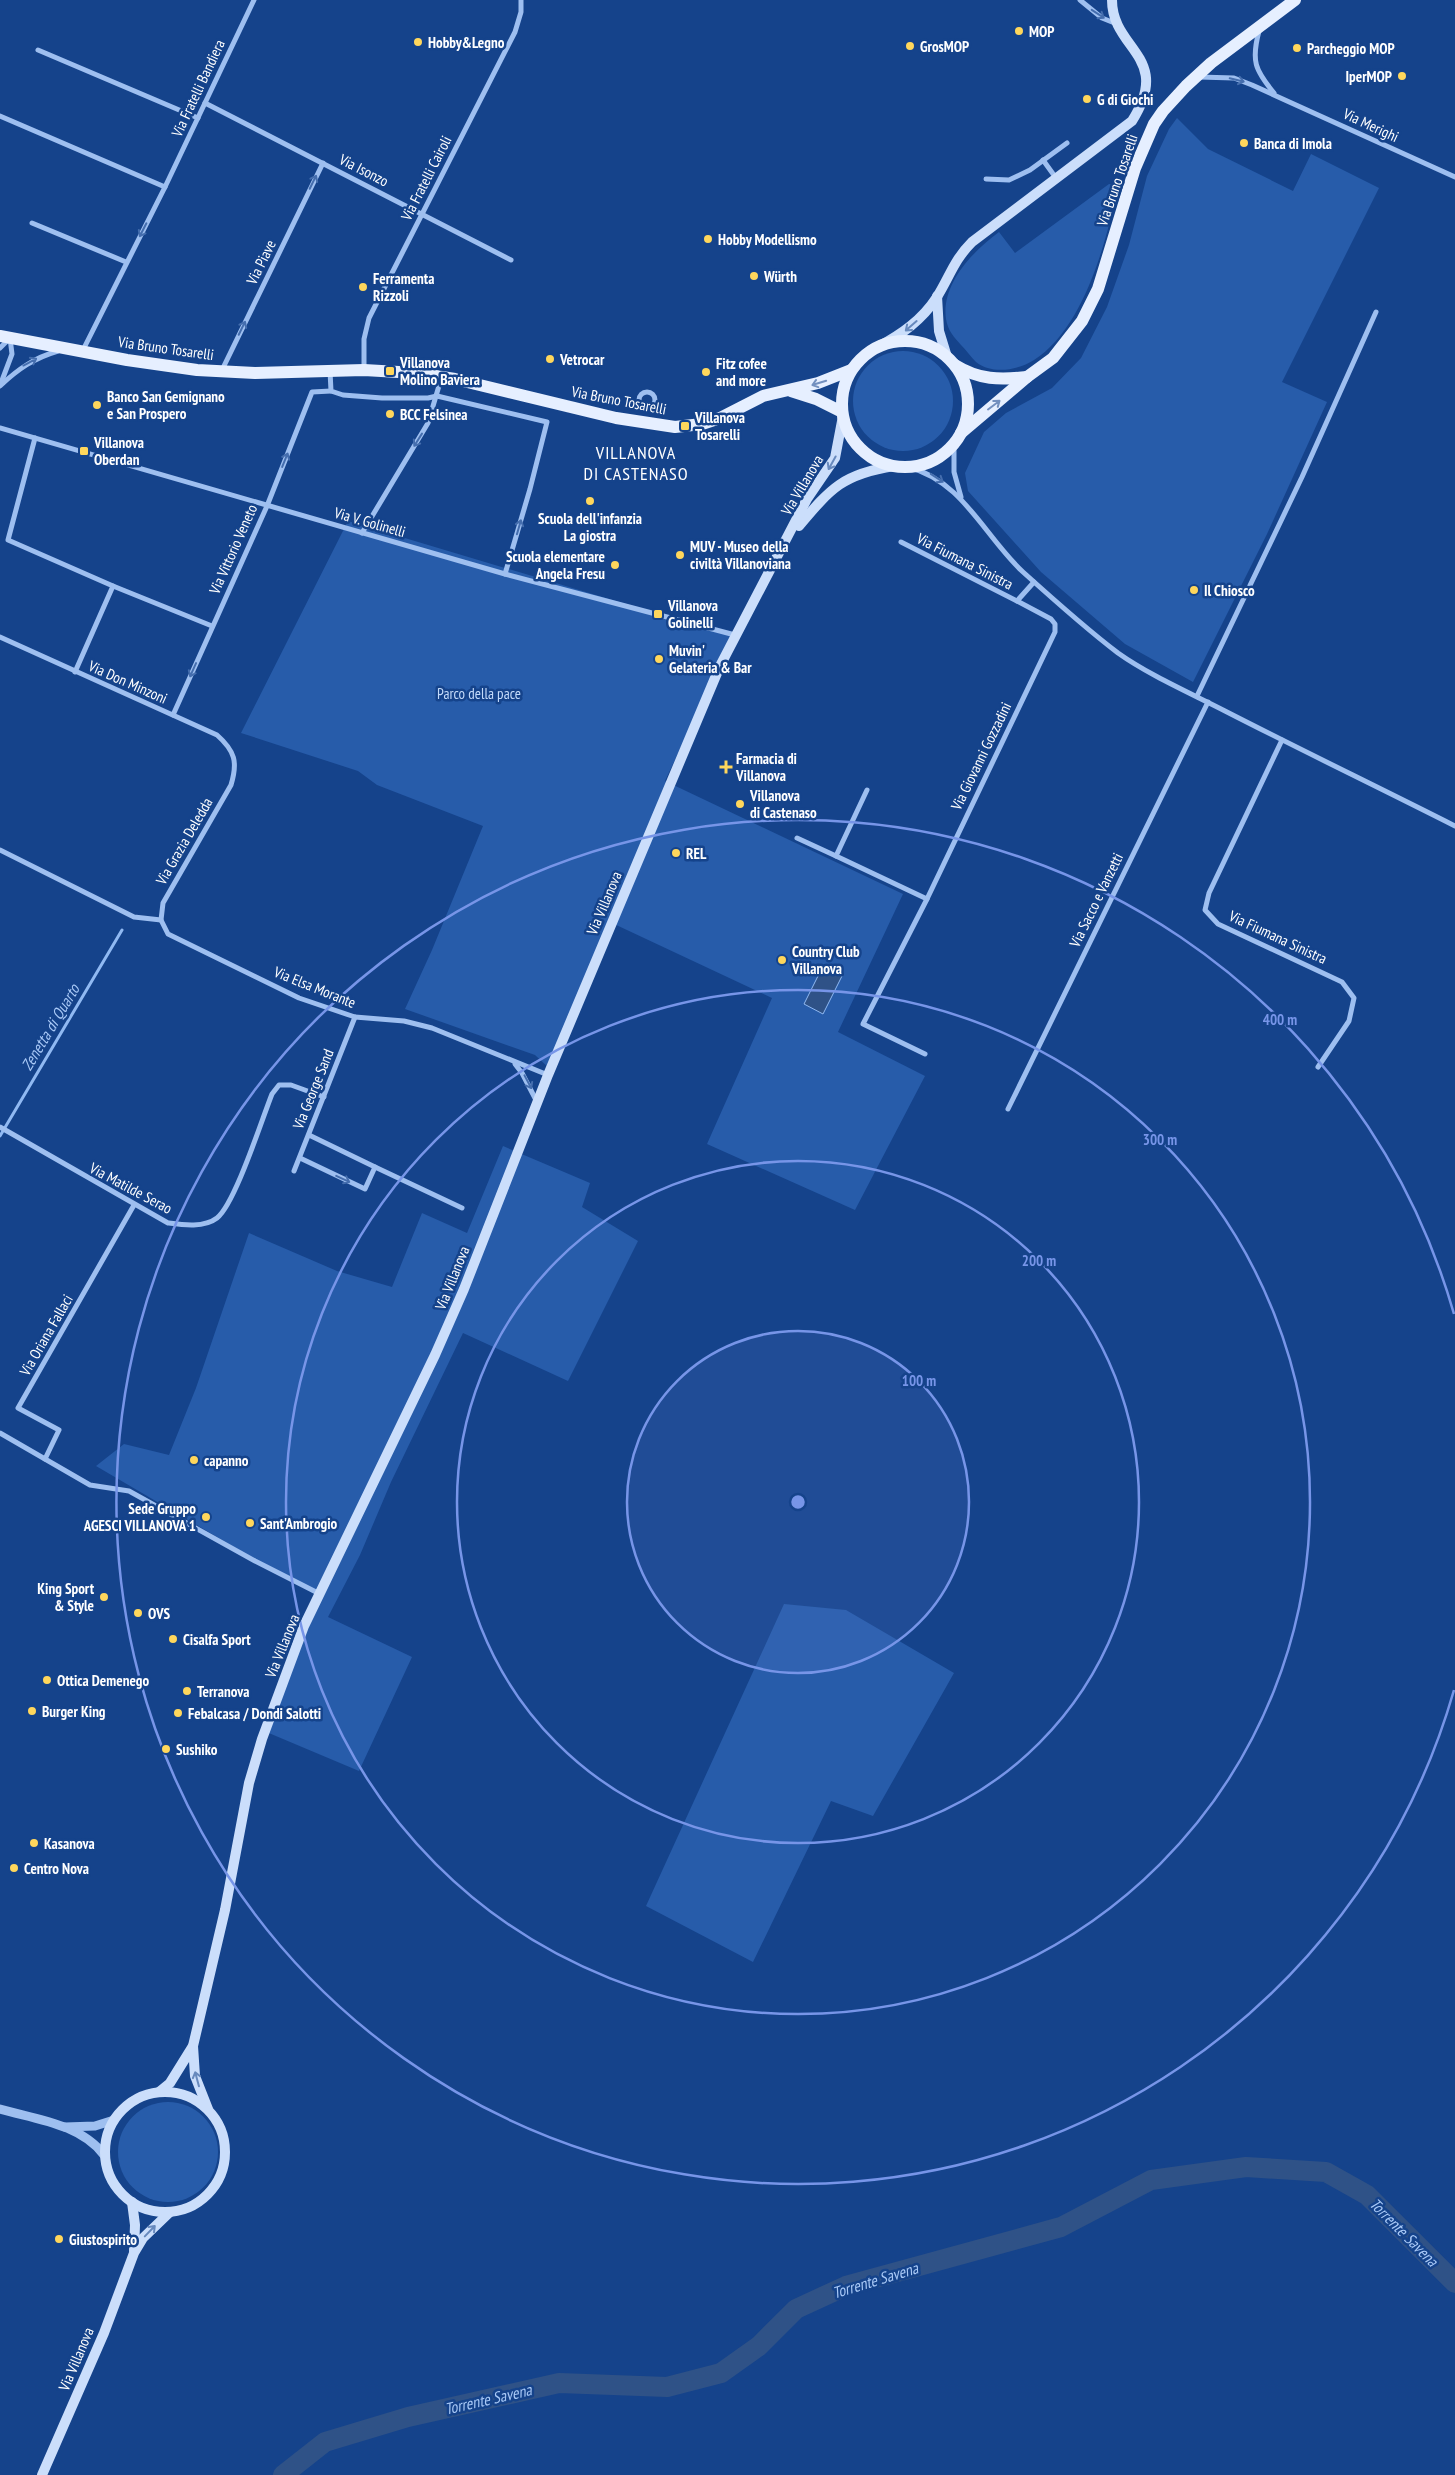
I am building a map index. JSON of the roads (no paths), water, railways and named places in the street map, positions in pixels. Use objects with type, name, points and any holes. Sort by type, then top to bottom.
[{"type":"main road","points":[[1112,0],[1112,10],[1118,25]]},
{"type":"main road","name":"Via Bruno Tosarelli","points":[[957,439],[1027,377],[1053,358],[1070,340],[1082,321],[1098,289],[1126,194],[1144,144],[1163,110],[1195,77],[1261,24],[1295,0]]},
{"type":"main road","name":"Via Bruno Tosarelli","points":[[878,347],[912,326],[937,296],[953,263],[966,247],[983,232],[1132,121],[1143,101],[1146,84],[1145,75],[1140,58],[1118,25]]},
{"type":"main road","name":"Via Bruno Tosarelli","points":[[937,296],[939,331],[951,361]]},
{"type":"main road","name":"Via Bruno Tosarelli","points":[[5,337],[154,365],[221,372],[364,370],[442,376],[644,424],[675,427],[702,424],[720,418],[763,396],[818,384],[851,370]]},
{"type":"main road","points":[[951,361],[966,386],[968,398],[967,416],[957,439],[941,456],[925,464],[908,467],[894,466],[880,461],[861,449],[848,431],[843,414],[845,384],[851,370],[863,356],[878,347],[892,342],[914,342],[935,348],[965,371],[992,380],[1027,377]]},
{"type":"main road","points":[[786,390],[816,399],[843,414]]},
{"type":"main road","name":"Via Villanova","points":[[159,2092],[178,2072],[193,2046],[225,1910],[249,1783],[259,1748],[304,1626],[435,1355],[464,1289],[548,1076],[735,635],[762,589],[807,499],[835,458],[843,414]]},
{"type":"main road","name":"Via Villanova","points":[[788,538],[831,490],[842,481],[871,470],[894,466]]},
{"type":"main road","name":"Via Villanova","points":[[193,2046],[195,2076],[208,2110]]},
{"type":"main road","points":[[159,2092],[177,2093],[194,2099],[208,2110],[218,2123],[224,2139],[225,2156],[222,2173],[214,2188],[202,2200],[187,2208],[170,2212],[144,2208],[120,2193],[112,2181],[104,2155],[107,2135],[114,2120],[126,2106],[142,2096],[159,2092]]},
{"type":"main road","name":"Via Villanova","points":[[132,2202],[135,2225],[134,2253]]},
{"type":"main road","name":"Via Villanova","points":[[42,2475],[104,2334],[134,2253],[143,2238],[170,2212]]},
{"type":"street","name":"Via Fratelli Bandiera","points":[[82,352],[165,187],[254,0]]},
{"type":"street","name":"Via Fratelli Cairoli","points":[[364,370],[364,340],[370,318],[515,32],[521,12],[521,0]]},
{"type":"street","points":[[1080,0],[1102,18],[1118,25]]},
{"type":"street","points":[[1261,24],[1254,47],[1254,65],[1276,96]]},
{"type":"street","points":[[38,50],[198,118]]},
{"type":"street","name":"Via Merighi","points":[[1195,77],[1234,78],[1455,177]]},
{"type":"street","name":"Via Isonzo","points":[[205,103],[511,260]]},
{"type":"street","points":[[0,116],[165,187]]},
{"type":"street","points":[[986,179],[1009,180],[1030,170],[1067,143]]},
{"type":"street","points":[[1043,160],[1057,178]]},
{"type":"street","name":"Via Piave","points":[[221,372],[323,163]]},
{"type":"street","points":[[32,224],[126,262]]},
{"type":"street","points":[[1197,696],[1302,478],[1376,312]]},
{"type":"street","points":[[0,348],[5,337]]},
{"type":"street","points":[[0,386],[12,354],[5,337]]},
{"type":"street","points":[[0,386],[20,367],[34,359],[67,349]]},
{"type":"street","points":[[330,371],[331,391],[343,395],[382,398],[428,398],[438,396],[546,422],[530,489],[505,574]]},
{"type":"street","points":[[362,533],[428,423],[438,396],[442,376]]},
{"type":"street","name":"Via Vittorio Veneto","points":[[173,715],[267,506],[312,392],[331,391]]},
{"type":"street","points":[[644,424],[647,407]]},
{"type":"street","name":"Via V. Golinelli","points":[[0,428],[505,574],[735,635]]},
{"type":"street","points":[[35,438],[8,540],[113,586],[212,626]]},
{"type":"street","name":"Via Fiumana Sinistra","points":[[957,439],[954,472],[961,498]]},
{"type":"street","name":"Via Fiumana Sinistra","points":[[908,467],[934,475],[961,498],[1012,562],[1120,654],[1282,740],[1455,826]]},
{"type":"street","name":"Via Fiumana Sinistra","points":[[901,542],[1051,619],[1055,624]]},
{"type":"street","name":"Via Fiumana Sinistra","points":[[1017,601],[1034,582]]},
{"type":"street","points":[[75,672],[113,586]]},
{"type":"street","name":"Via Giovanni Gozzadini","points":[[925,1054],[863,1024],[928,899],[1055,632],[1055,624]]},
{"type":"street","name":"Via Don Minzoni","points":[[0,637],[217,735],[230,746],[235,760]]},
{"type":"street","name":"Via Sacco e Vanzetti","points":[[1008,1109],[1208,702]]},
{"type":"street","name":"Via Fiumana Sinistra","points":[[1282,740],[1209,893],[1205,910],[1218,924],[1342,982],[1354,998],[1349,1021],[1318,1067]]},
{"type":"street","name":"Via Grazia Deledda","points":[[161,920],[163,903],[231,785],[235,773],[235,760]]},
{"type":"street","points":[[836,856],[867,790]]},
{"type":"street","points":[[797,838],[928,899]]},
{"type":"street","points":[[0,850],[134,917],[161,920]]},
{"type":"street","name":"Via Elsa Morante","points":[[161,920],[168,934],[299,998],[355,1017],[404,1022],[432,1028],[515,1064],[548,1076]]},
{"type":"street","name":"Via George Sand","points":[[294,1171],[355,1017]]},
{"type":"street","points":[[515,1064],[522,1073],[537,1103]]},
{"type":"street","name":"Via Matilde Serao","points":[[0,1127],[168,1223],[189,1226],[216,1219],[229,1203],[272,1094],[279,1085],[290,1085],[324,1097]]},
{"type":"street","points":[[309,1135],[462,1208]]},
{"type":"street","points":[[300,1158],[365,1189],[375,1167]]},
{"type":"street","name":"Via Oriana Fallaci","points":[[44,1459],[59,1430],[18,1408],[134,1205]]},
{"type":"street","points":[[0,1433],[90,1485],[129,1491],[255,1561],[320,1594]]},
{"type":"street","points":[[0,2110],[64,2127],[98,2146],[104,2155]]},
{"type":"street","points":[[64,2127],[95,2126],[114,2120]]},
{"type":"waterway","name":"Zenetta di Quarto","points":[[0,1136],[122,930]]},
{"type":"waterway","name":"Torrente Savena","points":[[283,2475],[325,2442],[408,2417],[559,2383],[667,2387],[721,2373],[759,2346],[796,2309],[846,2286],[1061,2227],[1151,2180],[1246,2167],[1326,2172],[1367,2195],[1455,2283]]},
{"type":"place","name":"MOP","points":[[1019,31]]},
{"type":"place","name":"Hobby&Legno","points":[[418,42]]},
{"type":"place","name":"GrosMOP","points":[[910,46]]},
{"type":"place","name":"Parcheggio MOP","points":[[1297,48]]},
{"type":"place","name":"IperMOP","points":[[1402,76]]},
{"type":"place","name":"G di Giochi","points":[[1087,99]]},
{"type":"place","name":"Banca di Imola","points":[[1244,143]]},
{"type":"place","name":"Hobby Modellismo","points":[[708,239]]},
{"type":"place","name":"Würth","points":[[754,276]]},
{"type":"place","name":"Ferramenta Rizzoli","points":[[363,287]]},
{"type":"place","name":"Vetrocar","points":[[550,359]]},
{"type":"place","name":"Villanova Molino Baviera","points":[[390,371]]},
{"type":"place","name":"Fitz cofee and more","points":[[706,372]]},
{"type":"place","name":"Banco San Gemignano e San Prospero","points":[[97,405]]},
{"type":"place","name":"BCC Felsinea","points":[[390,414]]},
{"type":"place","name":"Villanova Tosarelli","points":[[685,426]]},
{"type":"place","name":"Villanova Oberdan","points":[[84,451]]},
{"type":"place","name":"Scuola dell'infanzia La giostra","points":[[590,501]]},
{"type":"place","name":"MUV - Museo della civiltà Villanoviana","points":[[680,555]]},
{"type":"place","name":"Scuola elementare Angela Fresu","points":[[615,565]]},
{"type":"place","name":"Il Chiosco","points":[[1194,590]]},
{"type":"place","name":"Villanova Golinelli","points":[[658,614]]},
{"type":"place","name":"Muvin' Gelateria & Bar","points":[[659,659]]},
{"type":"place","name":"Farmacia di Villanova","points":[[726,767]]},
{"type":"place","name":"Villanova di Castenaso","points":[[740,804]]},
{"type":"place","name":"REL","points":[[676,853]]},
{"type":"place","name":"Country Club Villanova","points":[[782,960]]},
{"type":"place","name":"capanno","points":[[194,1460]]},
{"type":"place","name":"Sede Gruppo AGESCI VILLANOVA 1","points":[[206,1517]]},
{"type":"place","name":"Sant'Ambrogio","points":[[250,1523]]},
{"type":"place","name":"King Sport & Style","points":[[104,1597]]},
{"type":"place","name":"OVS","points":[[138,1613]]},
{"type":"place","name":"Cisalfa Sport","points":[[173,1639]]},
{"type":"place","name":"Ottica Demenego","points":[[47,1680]]},
{"type":"place","name":"Terranova","points":[[187,1691]]},
{"type":"place","name":"Burger King","points":[[32,1711]]},
{"type":"place","name":"Febalcasa / Dondi Salotti","points":[[178,1713]]},
{"type":"place","name":"Sushiko","points":[[166,1749]]},
{"type":"place","name":"Kasanova","points":[[34,1843]]},
{"type":"place","name":"Centro Nova","points":[[14,1868]]},
{"type":"place","name":"Giustospirito","points":[[59,2239]]},
{"type":"district","name":"VILLANOVA DI CASTENASO","points":[[636,462]]},
{"type":"park label","name":"Parco della pace","points":[[479,693]]}]
